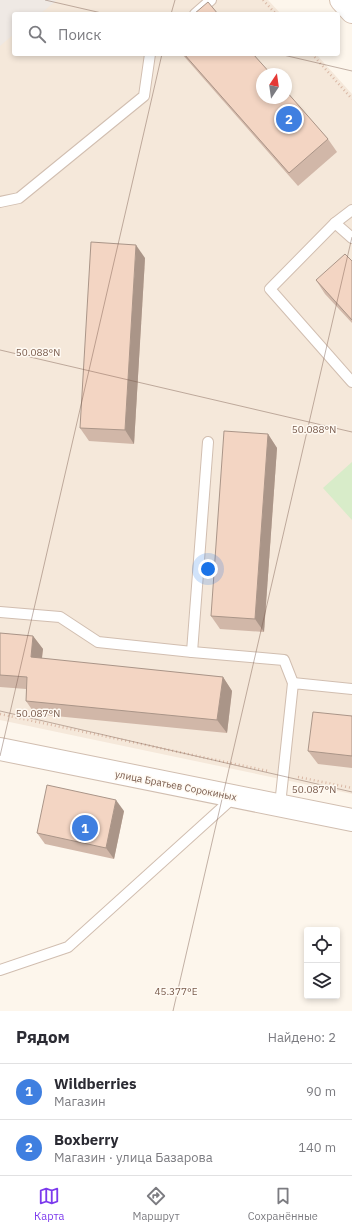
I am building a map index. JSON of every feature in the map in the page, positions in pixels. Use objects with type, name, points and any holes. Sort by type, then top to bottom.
[{"type":"street","points":[[341,0],[352,12]]},
{"type":"street","name":"улица Братьев Сорокиных","points":[[0,749],[352,820]]},
{"type":"lane","points":[[197,12],[211,0]]},
{"type":"lane","points":[[0,202],[19,198],[144,96],[149,56]]},
{"type":"lane","points":[[352,210],[335,223],[270,290],[352,382]]},
{"type":"lane","points":[[335,223],[352,238]]},
{"type":"lane","points":[[192,652],[208,442]]},
{"type":"lane","points":[[0,612],[60,617],[98,642],[284,660],[293,683],[280,805]]},
{"type":"lane","points":[[293,683],[352,689]]},
{"type":"lane","points":[[0,970],[68,947],[235,796]]},
{"type":"path","points":[[263,0],[274,12]]},
{"type":"path","points":[[314,56],[352,100]]},
{"type":"path","points":[[0,714],[352,788]]},
{"type":"shaded area","points":[[0,0],[268,0],[279,12],[12,12],[12,56],[318,56],[352,94],[352,794],[0,720]]},
{"type":"shaded area","points":[[0,0],[56,1],[42,12],[12,12],[12,36],[0,46]]},
{"type":"green space","points":[[352,462],[352,520],[323,488]]},
{"type":"building","points":[[208,2],[216,12],[196,12]]},
{"type":"building","points":[[186,56],[255,56],[266,68],[256,68],[256,104],[292,104],[292,98],[328,139],[289,173]]},
{"type":"building","points":[[91,242],[136,245],[125,430],[80,428]]},
{"type":"building","points":[[345,254],[352,261],[352,320],[316,280]]},
{"type":"building","points":[[224,431],[268,434],[255,619],[211,616]]},
{"type":"building","points":[[0,633],[33,636],[31,657],[223,677],[217,720],[26,701],[27,677],[0,675]]},
{"type":"building","points":[[313,712],[352,716],[352,756],[308,751]]},
{"type":"building","points":[[47,785],[116,800],[106,848],[37,833]]},
{"type":"place","name":"Boxberry","points":[[289,119]]},
{"type":"place","name":"Wildberries","points":[[85,828]]}]
